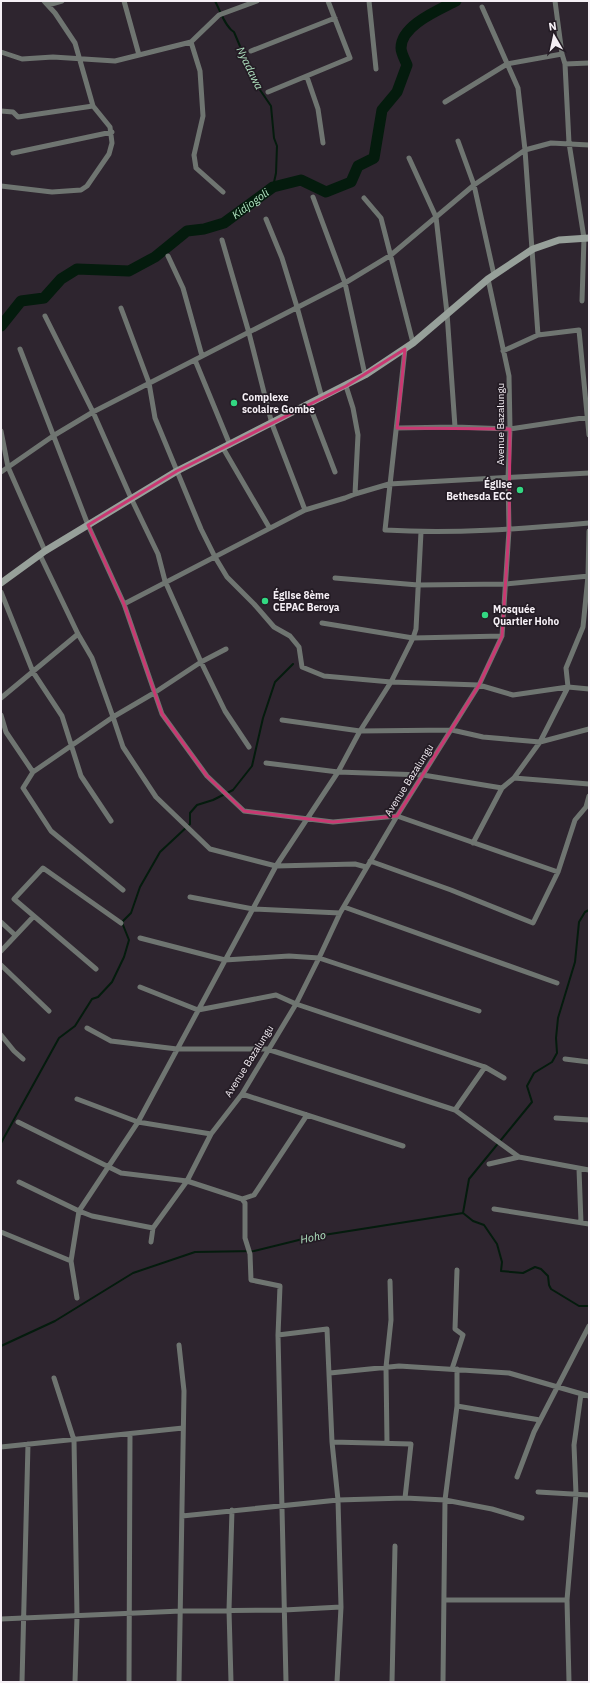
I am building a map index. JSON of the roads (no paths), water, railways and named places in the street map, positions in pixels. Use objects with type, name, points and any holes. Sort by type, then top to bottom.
[{"type":"street","points":[[46,3],[62,1]]},
{"type":"street","points":[[124,1],[139,55]]},
{"type":"street","points":[[1,52],[22,59],[53,57],[80,60],[115,61],[191,42],[222,14],[245,3],[258,1]]},
{"type":"street","points":[[268,92],[350,58],[328,1]]},
{"type":"street","points":[[369,1],[376,69]]},
{"type":"street","points":[[555,1],[562,54],[565,64],[569,143],[587,238],[582,301]]},
{"type":"street","points":[[1,186],[52,192],[81,190],[87,186],[109,154],[112,143],[112,132],[93,106],[75,43],[55,13],[46,3]]},
{"type":"street","points":[[482,7],[518,88],[525,150],[538,334]]},
{"type":"street","points":[[251,51],[335,18]]},
{"type":"street","points":[[191,42],[200,71],[203,116],[194,155],[196,168],[223,192]]},
{"type":"street","points":[[445,102],[507,64],[562,54]]},
{"type":"street","points":[[565,64],[589,63]]},
{"type":"street","points":[[307,77],[318,109],[323,143]]},
{"type":"street","points":[[1,111],[13,112],[18,117],[93,106]]},
{"type":"street","points":[[13,153],[112,132]]},
{"type":"street","name":"Avenue Bazalungu","points":[[151,1242],[153,1228],[187,1181],[210,1134],[242,1094],[267,1049],[296,1004],[340,913],[397,816],[479,685],[502,636],[509,530],[509,376],[503,351],[474,185],[458,141]]},
{"type":"street","points":[[1,472],[53,436],[93,412],[345,283],[391,255],[474,185],[525,150],[551,143],[589,145]]},
{"type":"street","points":[[409,158],[436,218],[447,313],[455,427]]},
{"type":"street","points":[[313,197],[345,283],[365,375]]},
{"type":"street","points":[[364,198],[381,218],[413,343]]},
{"type":"street","points":[[266,219],[282,258],[322,398]]},
{"type":"street","points":[[1,583],[43,553],[177,471],[272,424],[365,375],[413,343],[491,277],[532,249],[559,240],[587,238]]},
{"type":"street","points":[[222,240],[249,332],[272,424],[305,510]]},
{"type":"street","points":[[168,256],[183,288],[202,356]]},
{"type":"street","points":[[121,308],[149,382],[155,418],[201,529],[215,557],[227,577],[274,627],[290,636],[299,647],[302,667],[324,676],[391,682],[479,685],[513,695],[568,687],[589,689]]},
{"type":"street","points":[[45,316],[93,412],[131,498],[158,554],[165,581],[201,662],[225,711],[249,747]]},
{"type":"street","points":[[503,351],[538,334],[579,330],[589,435]]},
{"type":"street","points":[[20,349],[88,525],[124,604],[162,714],[207,776],[244,810],[308,820],[333,822],[397,816],[558,872]]},
{"type":"street","points":[[405,349],[385,530],[421,532],[509,530],[589,523]]},
{"type":"street","points":[[195,360],[226,446],[269,527]]},
{"type":"street","points":[[346,386],[353,408],[358,435],[354,494]]},
{"type":"street","points":[[309,404],[334,472]]},
{"type":"street","points":[[397,428],[455,427],[510,429],[588,418]]},
{"type":"street","points":[[1,431],[8,467],[78,634],[92,658],[124,747],[156,797],[210,849],[276,866],[355,864],[366,867]]},
{"type":"street","points":[[124,604],[165,581],[215,557],[269,527],[305,510],[389,484],[589,473]]},
{"type":"street","points":[[473,842],[502,788],[514,778],[540,742],[568,687],[566,668],[586,627],[589,576],[589,531]]},
{"type":"street","points":[[77,1298],[71,1261],[79,1211],[138,1122],[276,866],[308,820],[338,772],[360,731],[391,682],[413,638],[416,629],[421,532]]},
{"type":"street","points":[[335,578],[418,585],[506,584],[589,576]]},
{"type":"street","points":[[1,592],[32,672],[62,716],[81,776],[111,821]]},
{"type":"street","points":[[322,623],[413,638],[502,636]]},
{"type":"street","points":[[1,698],[78,634]]},
{"type":"street","points":[[123,890],[51,831],[23,788],[33,772],[113,717],[154,693],[201,662],[226,649]]},
{"type":"street","points":[[1,715],[6,732],[33,772]]},
{"type":"street","points":[[282,720],[360,731],[452,730],[484,737],[540,742],[589,728]]},
{"type":"street","points":[[266,763],[338,772],[423,775],[502,788]]},
{"type":"street","points":[[514,778],[589,784]]},
{"type":"street","points":[[370,861],[452,890],[533,923],[558,872],[575,820],[586,807],[589,796]]},
{"type":"street","points":[[96,970],[14,899],[43,868],[121,923]]},
{"type":"street","points":[[190,897],[252,909],[340,913]]},
{"type":"street","points":[[344,907],[557,983]]},
{"type":"street","points":[[1,951],[34,916]]},
{"type":"street","points":[[1,922],[15,936]]},
{"type":"street","points":[[140,938],[225,960],[289,956],[319,958],[479,1011]]},
{"type":"street","points":[[1,965],[49,1011]]},
{"type":"street","points":[[140,987],[198,1010],[276,995],[296,1004],[485,1067],[504,1078]]},
{"type":"street","points":[[87,1028],[111,1041],[177,1049],[267,1049],[455,1110],[520,1157]]},
{"type":"street","points":[[1,1035],[14,1051],[23,1059]]},
{"type":"street","points":[[565,1059],[589,1062]]},
{"type":"street","points":[[455,1110],[485,1067]]},
{"type":"street","points":[[242,1094],[403,1146]]},
{"type":"street","points":[[76,1099],[138,1122],[210,1134]]},
{"type":"street","points":[[18,1122],[121,1174],[187,1181],[242,1199],[254,1195],[307,1115]]},
{"type":"street","points":[[556,1118],[589,1120]]},
{"type":"street","points":[[489,1164],[520,1157],[589,1170]]},
{"type":"street","points":[[579,1168],[581,1223]]},
{"type":"street","points":[[19,1182],[92,1216],[153,1228]]},
{"type":"street","points":[[242,1199],[245,1203],[245,1238],[250,1251],[251,1280],[280,1286],[278,1336],[286,1682]]},
{"type":"street","points":[[494,1209],[589,1224]]},
{"type":"street","points":[[1,1232],[71,1261]]},
{"type":"street","points":[[443,1682],[445,1500],[457,1406],[455,1369],[463,1335],[455,1329],[457,1270]]},
{"type":"street","points":[[387,1443],[386,1367],[391,1320],[390,1281]]},
{"type":"street","points":[[517,1477],[534,1432],[589,1326]]},
{"type":"street","points":[[278,1336],[327,1328],[332,1442],[338,1500],[341,1607],[337,1682]]},
{"type":"street","points":[[179,1344],[184,1391],[179,1682]]},
{"type":"street","points":[[330,1373],[400,1366],[509,1373],[589,1396]]},
{"type":"street","points":[[54,1378],[74,1440],[77,1616],[75,1682]]},
{"type":"street","points":[[569,1682],[567,1600],[576,1494],[574,1445],[581,1394]]},
{"type":"street","points":[[457,1406],[540,1420]]},
{"type":"street","points":[[1,1447],[183,1428]]},
{"type":"street","points":[[129,1682],[130,1434]]},
{"type":"street","points":[[332,1442],[411,1444],[405,1498]]},
{"type":"street","points":[[22,1682],[28,1444]]},
{"type":"street","points":[[538,1492],[589,1495]]},
{"type":"street","points":[[182,1516],[338,1500],[405,1498],[445,1500],[492,1509],[522,1518]]},
{"type":"street","points":[[231,1682],[229,1610],[232,1510]]},
{"type":"street","points":[[392,1682],[395,1546]]},
{"type":"street","points":[[444,1600],[567,1600]]},
{"type":"street","points":[[1,1619],[181,1611],[284,1610],[341,1607]]},
{"type":"waterway","name":"Nyadawa","points":[[215,1],[225,22],[234,32],[256,84],[271,106],[274,138],[277,146],[276,173],[273,187]]},
{"type":"waterway","name":"Nyadawa","points":[[1,326],[21,301],[44,298],[61,279],[77,269],[129,271],[155,257],[187,231],[204,229],[224,223],[273,187],[301,180],[326,192],[351,182],[358,166],[374,158],[382,110],[397,92],[407,65],[401,50],[403,40],[407,32],[422,19],[456,1]]},
{"type":"waterway","points":[[1,1143],[59,1038],[75,1026],[92,999],[98,997],[112,982],[124,957],[129,940],[123,925],[123,921],[131,913],[140,887],[160,852],[190,824],[190,813],[197,805],[213,800],[233,790],[252,766],[263,718],[275,682],[293,664]]},
{"type":"waterway","points":[[463,1213],[469,1179],[532,1102],[527,1086],[534,1073],[552,1062],[557,1053],[556,1038],[558,1018],[575,962],[579,922],[585,912],[589,910]]},
{"type":"waterway","name":"Hoho","points":[[1,1346],[55,1321],[133,1273],[195,1252],[254,1251],[311,1237],[463,1213],[473,1221],[484,1225],[497,1244],[502,1262],[501,1271],[523,1273],[535,1267],[541,1269],[548,1276],[551,1289],[579,1306],[589,1306]]},
{"type":"place","name":"Complexe scolaire Gombe","points":[[234,403]]},
{"type":"place","name":"Église Bethesda ECC","points":[[520,490]]},
{"type":"place","name":"Église 8ème CEPAC Beroya","points":[[265,601]]},
{"type":"place","name":"Mosquée Quartier Hoho","points":[[485,615]]},
{"type":"water label","name":"Kidjogoli","points":[[250,204]]}]
